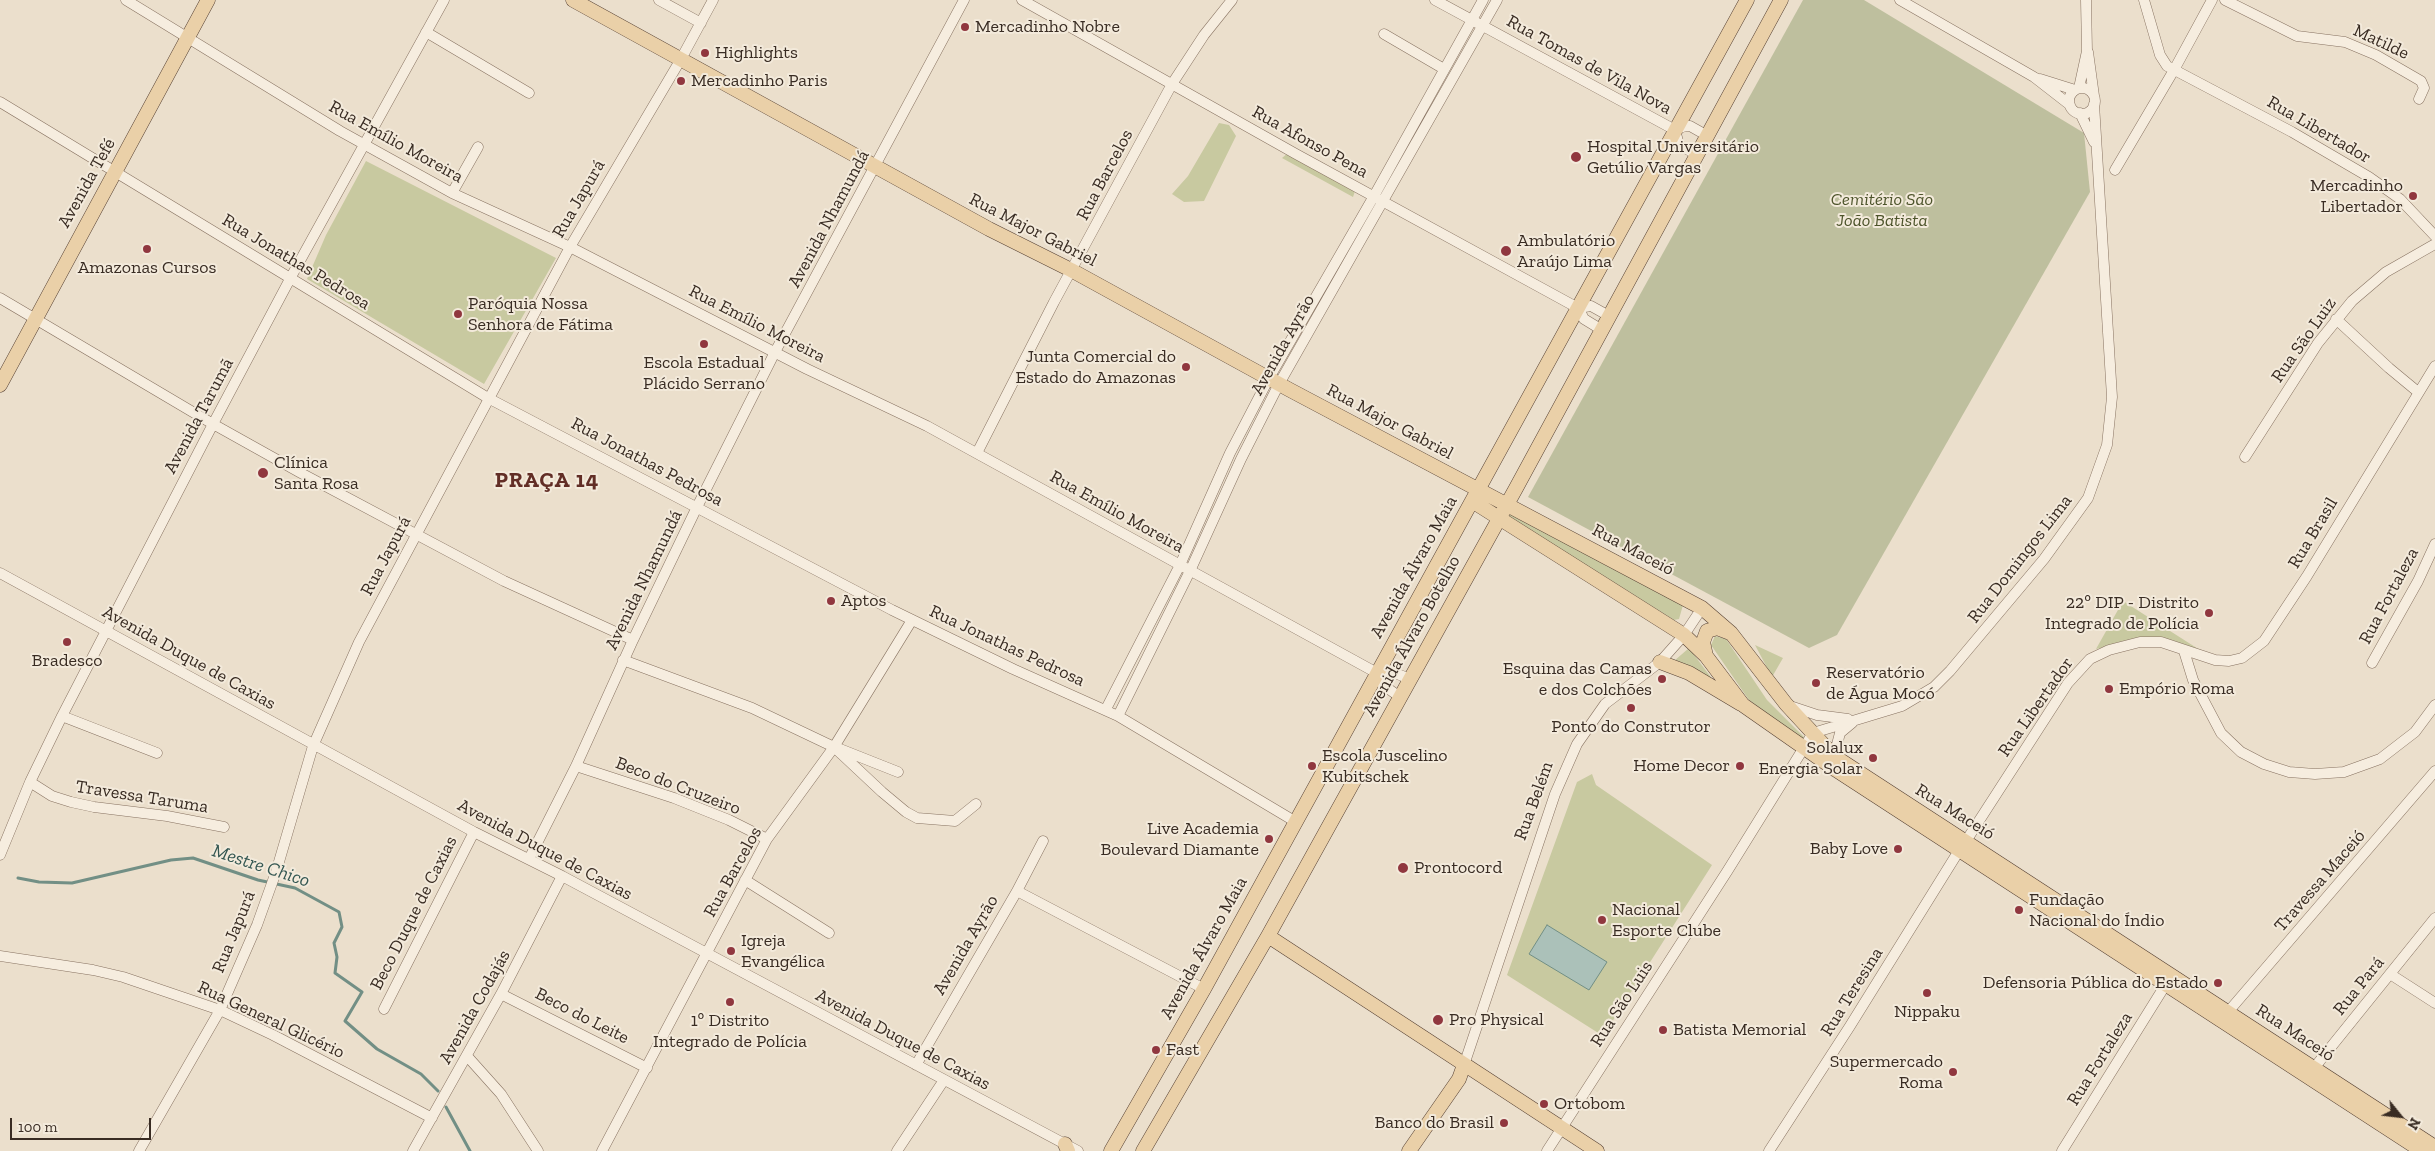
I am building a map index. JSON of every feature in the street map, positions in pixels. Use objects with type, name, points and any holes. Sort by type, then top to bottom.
[{"type":"main road","name":"Avenida Tefé","points":[[0,384],[208,0]]},
{"type":"main road","name":"Rua Major Gabriel","points":[[573,0],[989,229],[1071,270],[1274,381],[1475,495]]},
{"type":"main road","name":"Avenida Álvaro Maia","points":[[1111,1151],[1204,989],[1746,0]]},
{"type":"main road","points":[[1706,135],[1781,0]]},
{"type":"main road","name":"Avenida Álvaro Botelho","points":[[1143,1151],[1268,936],[1500,517],[1706,135]]},
{"type":"main road","name":"Rua Maceió","points":[[1475,495],[1507,504],[1702,608],[1730,633],[1786,704],[1834,756],[2166,984],[2435,1147]]},
{"type":"main road","name":"Rua Maceió","points":[[1475,495],[1500,517],[1684,635],[1706,656],[1743,706],[1803,748],[1963,845],[2228,1012],[2422,1151]]},
{"type":"main road","points":[[1706,656],[1703,642],[1707,631],[1717,628],[1730,633]]},
{"type":"main road","points":[[1660,662],[1689,673],[1743,706]]},
{"type":"main road","points":[[1268,936],[1597,1151]]},
{"type":"main road","name":"Rua Belém","points":[[1409,1151],[1458,1079],[1464,1065]]},
{"type":"street","name":"Rua Emílio Moreira","points":[[126,0],[258,82],[452,193],[570,247],[977,453],[1377,673],[1395,673],[1410,679]]},
{"type":"street","name":"Avenida Tarumã","points":[[0,856],[30,782],[62,716],[213,424],[291,277],[444,0]]},
{"type":"street","points":[[659,0],[701,24]]},
{"type":"street","name":"Rua Japurá","points":[[139,1151],[220,1010],[257,925],[276,872],[313,746],[359,642],[570,247],[701,24],[713,0]]},
{"type":"street","name":"Avenida Nhamundá","points":[[529,859],[576,766],[623,660],[697,506],[775,352],[964,0]]},
{"type":"street","name":"Rua Barcelos","points":[[977,453],[1071,270],[1172,84],[1195,47],[1232,0]]},
{"type":"street","name":"Rua Tomas de Vila Nova","points":[[1435,0],[1675,130],[1679,145],[1696,154]]},
{"type":"street","name":"Avenida Ayrão","points":[[1118,716],[1190,571],[1274,381],[1483,0]]},
{"type":"street","name":"Avenida Ayrão","points":[[1106,710],[1180,566],[1230,453],[1384,201],[1497,0]]},
{"type":"street","points":[[1900,0],[2034,77],[2080,113],[2088,111],[2094,100],[2088,89],[2077,89],[2034,77]]},
{"type":"street","name":"Rua Domingos Lima","points":[[2077,89],[2087,52],[2086,0]]},
{"type":"street","points":[[2144,0],[2162,61],[2174,70]]},
{"type":"street","points":[[2114,170],[2174,70],[2212,0]]},
{"type":"street","name":"Matilde","points":[[2225,0],[2297,36],[2345,42],[2376,55],[2421,81],[2424,88],[2419,99]]},
{"type":"street","name":"Rua Afonso Pena","points":[[1023,1],[1296,154],[1578,308],[1584,319],[1602,330]]},
{"type":"street","points":[[426,32],[529,93]]},
{"type":"street","points":[[1384,34],[1444,69]]},
{"type":"street","name":"Rua Domingos Lima","points":[[1813,733],[1859,718],[1884,713],[1918,698],[1945,677],[2044,558],[2080,511],[2094,485],[2107,445],[2112,397],[2094,100],[2090,56],[2087,52]]},
{"type":"street","name":"Rua Libertador","points":[[2174,70],[2292,132],[2369,177],[2400,199],[2435,236]]},
{"type":"street","points":[[2070,105],[2070,96],[2077,89]]},
{"type":"street","name":"Rua Jonathas Pedrosa","points":[[0,102],[488,398],[912,620],[1013,669],[1118,716],[1296,822]]},
{"type":"street","name":"Rua Domingos Lima","points":[[2080,113],[2097,147]]},
{"type":"street","name":"Rua Tomas de Vila Nova","points":[[1675,130],[1685,126],[1706,135]]},
{"type":"street","points":[[452,193],[478,147]]},
{"type":"street","name":"Rua São Luiz","points":[[2245,457],[2336,319],[2367,286],[2435,244]]},
{"type":"street","points":[[0,298],[213,424],[416,534],[504,581],[633,640]]},
{"type":"street","name":"Rua Afonso Pena","points":[[1578,308],[1591,306],[1609,316]]},
{"type":"street","points":[[2336,319],[2388,368],[2418,392]]},
{"type":"street","name":"Rua Brasil","points":[[2184,651],[2214,660],[2229,661],[2242,658],[2264,641],[2307,576],[2418,392],[2432,378],[2435,366]]},
{"type":"street","points":[[1230,453],[1241,458]]},
{"type":"street","name":"Rua Fortaleza","points":[[2372,663],[2409,598],[2435,544]]},
{"type":"street","name":"Avenida Duque de Caxias","points":[[0,573],[313,746],[474,832],[562,876],[1066,1147],[1078,1151]]},
{"type":"street","name":"Rua Belém","points":[[1464,1065],[1510,924],[1565,769],[1582,737],[1605,704],[1660,662],[1684,635],[1702,608]]},
{"type":"street","name":"Rua Barcelos","points":[[602,1151],[767,839],[834,747],[912,620]]},
{"type":"street","name":"Rua Libertador","points":[[1963,845],[2068,683],[2082,666],[2098,654],[2140,642],[2161,642],[2184,651]]},
{"type":"street","points":[[2184,651],[2193,680],[2222,733],[2241,752],[2264,764],[2289,772],[2315,774],[2344,772],[2380,759],[2415,732],[2435,705]]},
{"type":"street","points":[[623,660],[752,708],[834,747],[898,772]]},
{"type":"street","name":"Rua Emílio Moreira","points":[[1377,673],[1383,685],[1400,697]]},
{"type":"street","name":"Rua Domingos Lima","points":[[1786,704],[1830,718],[1859,718]]},
{"type":"street","points":[[62,716],[157,753]]},
{"type":"street","name":"Rua Domingos Lima","points":[[1834,756],[1840,733],[1859,718]]},
{"type":"street","points":[[1803,748],[1813,733]]},
{"type":"street","points":[[834,747],[882,792],[906,812],[917,818],[931,821],[955,821],[976,804]]},
{"type":"street","name":"Rua São Luis","points":[[1547,1151],[1728,870],[1803,748]]},
{"type":"street","name":"Beco do Cruzeiro","points":[[576,766],[674,798],[729,820],[767,839]]},
{"type":"street","name":"Travessa Maceió","points":[[2228,1012],[2435,771]]},
{"type":"street","name":"Travessa Taruma","points":[[30,782],[52,796],[94,808],[168,816],[224,827]]},
{"type":"street","name":"Beco Duque de Caxias","points":[[384,1009],[474,832]]},
{"type":"street","name":"Avenida Ayrão","points":[[916,1065],[1016,892],[1043,841]]},
{"type":"street","name":"Rua Teresina","points":[[1769,1151],[1963,845]]},
{"type":"street","name":"Avenida Codajás","points":[[413,1151],[502,994],[562,876]]},
{"type":"street","points":[[745,880],[829,933]]},
{"type":"street","points":[[1016,892],[1204,989]]},
{"type":"street","name":"Rua Pará","points":[[2311,1071],[2435,918]]},
{"type":"street","name":"Rua General Glicério","points":[[0,956],[93,970],[123,977],[220,1010],[432,1118]]},
{"type":"street","points":[[2390,974],[2435,1003]]},
{"type":"street","name":"Rua Fortaleza","points":[[2062,1151],[2166,984]]},
{"type":"street","name":"Beco do Leite","points":[[502,994],[647,1068]]},
{"type":"street","points":[[466,1056],[501,1094],[538,1151]]},
{"type":"street","points":[[897,1151],[944,1080]]},
{"type":"green space","name":"Cemitério São João Batista","points":[[1803,0],[1864,0],[2084,133],[2090,192],[1837,635],[1809,648],[1528,497]]},
{"type":"green space","points":[[1219,123],[1229,125],[1236,136],[1204,201],[1184,202],[1172,194],[1188,176]]},
{"type":"green space","points":[[1288,153],[1356,188],[1353,197],[1282,158]]},
{"type":"green space","points":[[366,161],[556,258],[484,384],[307,279],[326,235]]},
{"type":"green space","points":[[1508,511],[1683,605],[1679,619],[1674,620],[1506,515]]},
{"type":"green space","points":[[2123,601],[2203,652],[2151,637],[2096,649]]},
{"type":"green space","points":[[1715,636],[1726,639],[1767,700],[1825,758],[1749,700],[1711,645]]},
{"type":"green space","points":[[1755,645],[1783,658],[1772,677]]},
{"type":"green space","points":[[1689,648],[1719,688],[1674,661]]},
{"type":"green space","name":"Nacional Esporte Clube","points":[[1592,774],[1596,785],[1712,865],[1603,1036],[1507,975],[1577,782]]},
{"type":"water","points":[[1547,925],[1607,962],[1589,990],[1529,954]]},
{"type":"waterway","name":"Mestre Chico","points":[[18,878],[39,882],[72,883],[171,860],[193,858],[258,880],[295,888],[339,912],[342,927],[334,943],[337,957],[335,973],[362,992],[345,1021],[377,1049],[421,1074],[438,1091]]},
{"type":"waterway","name":"Mestre Chico","points":[[446,1107],[470,1151]]},
{"type":"place","name":"Mercadinho Nobre","points":[[965,27]]},
{"type":"place","name":"Highlights","points":[[705,53]]},
{"type":"place","name":"Mercadinho Paris","points":[[681,81]]},
{"type":"place","name":"Hospital Universitário Getúlio Vargas","points":[[1576,157]]},
{"type":"place","name":"Mercadinho Libertador","points":[[2413,196]]},
{"type":"place","name":"Amazonas Cursos","points":[[147,249]]},
{"type":"place","name":"Ambulatório Araújo Lima","points":[[1506,251]]},
{"type":"place","name":"Paróquia Nossa Senhora de Fátima","points":[[458,314]]},
{"type":"place","name":"Escola Estadual Plácido Serrano","points":[[704,344]]},
{"type":"place","name":"Junta Comercial do Estado do Amazonas","points":[[1186,367]]},
{"type":"place","name":"Clínica Santa Rosa","points":[[263,473]]},
{"type":"place","name":"Aptos","points":[[831,601]]},
{"type":"place","name":"22º DIP - Distrito Integrado de Polícia","points":[[2209,613]]},
{"type":"place","name":"Bradesco","points":[[67,642]]},
{"type":"place","name":"Esquina das Camas e dos Colchões","points":[[1662,679]]},
{"type":"place","name":"Reservatório de Água Mocó","points":[[1816,683]]},
{"type":"place","name":"Empório Roma","points":[[2109,689]]},
{"type":"place","name":"Ponto do Construtor","points":[[1631,708]]},
{"type":"place","name":"Solalux Energia Solar","points":[[1873,758]]},
{"type":"place","name":"Escola Juscelino Kubitschek","points":[[1312,766]]},
{"type":"place","name":"Home Decor","points":[[1740,766]]},
{"type":"place","name":"Live Academia Boulevard Diamante","points":[[1269,839]]},
{"type":"place","name":"Baby Love","points":[[1898,849]]},
{"type":"place","name":"Prontocord","points":[[1403,868]]},
{"type":"place","name":"Fundação Nacional do Índio","points":[[2019,910]]},
{"type":"place","name":"Nacional Esporte Clube","points":[[1602,920]]},
{"type":"place","name":"Igreja Evangélica","points":[[731,951]]},
{"type":"place","name":"Defensoria Pública do Estado","points":[[2218,983]]},
{"type":"place","name":"Nippaku","points":[[1927,993]]},
{"type":"place","name":"1º Distrito Integrado de Polícia","points":[[730,1002]]},
{"type":"place","name":"Pro Physical","points":[[1438,1020]]},
{"type":"place","name":"Batista Memorial","points":[[1663,1030]]},
{"type":"place","name":"Fast","points":[[1156,1050]]},
{"type":"place","name":"Supermercado Roma","points":[[1953,1072]]},
{"type":"place","name":"Ortobom","points":[[1544,1104]]},
{"type":"place","name":"Banco do Brasil","points":[[1504,1123]]},
{"type":"district","name":"PRAÇA 14","points":[[547,481]]}]
